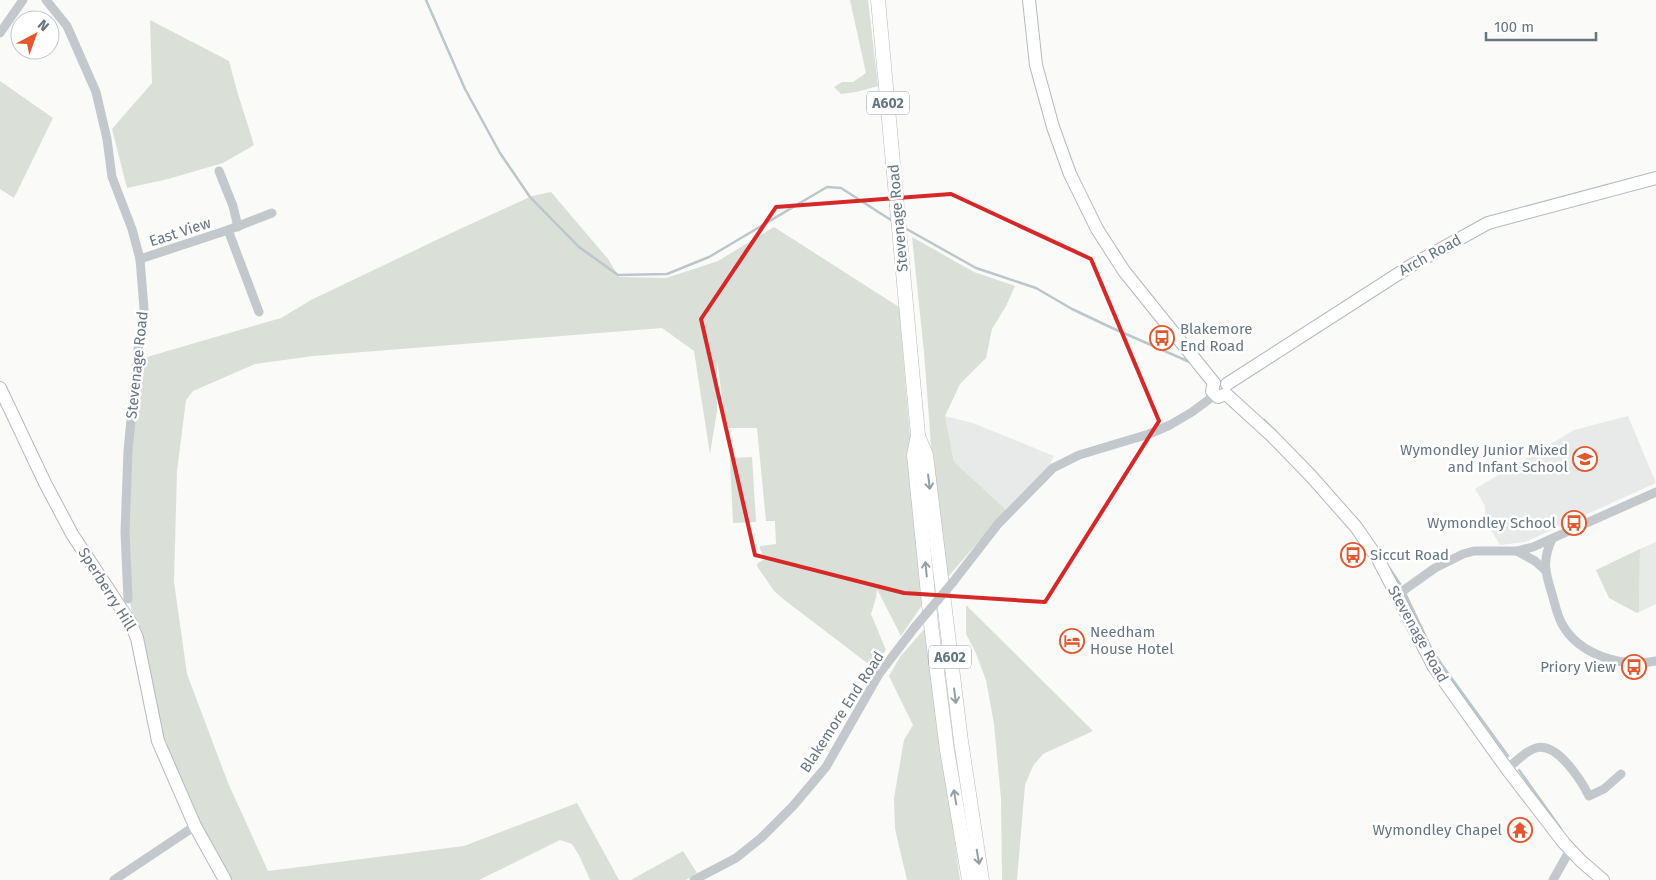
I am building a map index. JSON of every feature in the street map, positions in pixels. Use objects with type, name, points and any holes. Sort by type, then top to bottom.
[{"type":"main road","name":"Stevenage Road","points":[[878,0],[918,435]]},
{"type":"main road","name":"A602","points":[[918,435],[914,456],[931,624],[947,750],[969,880]]},
{"type":"main road","name":"A602","points":[[918,435],[926,455],[961,741],[982,880]]},
{"type":"street","points":[[0,33],[23,0]]},
{"type":"street","name":"Stevenage Road","points":[[46,0],[67,26],[96,92],[107,139],[112,177],[132,229],[140,259],[144,309],[128,451],[125,532],[128,599]]},
{"type":"street","name":"Stevenage Road","points":[[1029,0],[1036,65],[1053,127],[1070,174],[1097,229],[1124,271],[1220,389],[1271,435],[1349,519],[1378,559],[1434,667],[1507,769],[1570,850],[1603,880]]},
{"type":"street","points":[[219,171],[233,206],[238,227]]},
{"type":"street","name":"Arch Road","points":[[1220,389],[1412,265],[1488,223],[1656,178]]},
{"type":"street","name":"East View","points":[[140,259],[238,227],[272,213]]},
{"type":"street","points":[[228,230],[259,312]]},
{"type":"street","name":"Sperberry Hill","points":[[0,388],[44,483],[72,534],[130,622],[137,638],[158,741],[194,826],[225,880]]},
{"type":"street","name":"Blakemore End Road","points":[[694,880],[736,858],[761,838],[793,806],[826,767],[879,674],[998,524],[1053,468],[1079,455],[1148,434],[1170,425],[1192,412],[1220,389]]},
{"type":"street","points":[[1397,595],[1445,562],[1463,554],[1482,550],[1517,551],[1533,547],[1656,492]]},
{"type":"street","points":[[1552,539],[1546,554],[1545,570],[1560,622],[1570,635],[1581,645],[1607,658],[1628,662],[1656,662]]},
{"type":"street","points":[[1517,551],[1535,561],[1545,570]]},
{"type":"street","points":[[1507,769],[1533,749],[1540,747],[1548,749],[1572,768],[1589,796],[1599,792],[1620,774]]},
{"type":"street","points":[[114,880],[194,826]]},
{"type":"street","points":[[1553,880],[1570,850]]},
{"type":"highlighted area","points":[[951,194],[1091,259],[1159,421],[1045,602],[904,593],[755,555],[701,319],[776,207]]},
{"type":"shaded area","points":[[850,0],[868,0],[878,86],[841,94],[834,87],[842,82],[853,82],[866,73]]},
{"type":"shaded area","points":[[150,20],[229,61],[254,145],[223,163],[168,179],[127,188],[112,129],[152,83]]},
{"type":"shaded area","points":[[0,81],[53,118],[14,198],[0,189]]},
{"type":"shaded area","points":[[551,192],[608,259],[619,277],[666,278],[718,261],[774,227],[899,307],[924,602],[901,636],[877,589],[871,614],[886,650],[881,657],[867,663],[774,591],[757,566],[758,563],[765,559],[760,546],[776,544],[775,521],[766,521],[757,428],[728,428],[717,361],[717,411],[710,454],[694,351],[662,328],[313,356],[255,364],[193,391],[186,400],[177,471],[174,582],[187,674],[228,783],[268,871],[464,846],[577,803],[619,880],[590,880],[572,844],[560,840],[479,880],[229,880],[191,806],[161,739],[130,602],[128,532],[131,458],[140,359],[281,318],[311,300],[447,235],[532,196]]},
{"type":"shaded area","points":[[912,237],[974,272],[1015,286],[992,329],[986,358],[960,384],[945,416],[954,462],[1006,510],[946,579],[932,458],[924,352]]},
{"type":"shaded area","points":[[945,416],[973,423],[1054,456],[1051,462],[1052,466],[1007,512],[954,462]]},
{"type":"shaded area","name":"Wymondley Junior Mixed and Infant School","points":[[1628,416],[1656,483],[1525,542],[1500,545],[1485,520],[1485,506],[1475,489],[1574,430]]},
{"type":"shaded area","points":[[752,457],[756,522],[733,523],[730,458]]},
{"type":"shaded area","points":[[1656,542],[1656,604],[1639,612],[1640,549]]},
{"type":"shaded area","points":[[1640,549],[1639,612],[1637,613],[1609,598],[1596,570]]},
{"type":"shaded area","points":[[966,605],[1093,731],[1043,754],[1033,766],[1025,785],[1017,880],[1002,880],[1001,799],[994,724],[986,680],[966,634]]},
{"type":"shaded area","points":[[926,627],[960,880],[907,880],[895,829],[894,798],[904,740],[913,725],[889,676],[900,657]]},
{"type":"shaded area","points":[[683,851],[697,873],[686,880],[631,880]]},
{"type":"waterway","points":[[426,0],[465,89],[500,153],[530,197],[579,247],[618,275],[667,274],[709,257],[827,187],[841,188],[894,222]]},
{"type":"waterway","points":[[903,227],[976,268],[1036,288],[1072,309],[1192,363]]},
{"type":"waterway","points":[[1264,420],[1278,434]]},
{"type":"waterway","points":[[1390,569],[1400,584]]},
{"type":"waterway","points":[[1405,593],[1432,650],[1508,756]]},
{"type":"waterway","points":[[1519,770],[1561,829]]},
{"type":"place","name":"Blakemore End Road","points":[[1162,338]]},
{"type":"place","name":"Wymondley Junior Mixed and Infant School","points":[[1585,459]]},
{"type":"place","name":"Wymondley School","points":[[1574,523]]},
{"type":"place","name":"Siccut Road","points":[[1353,555]]},
{"type":"place","name":"Needham House Hotel","points":[[1072,641]]},
{"type":"place","name":"Priory View","points":[[1634,667]]},
{"type":"place","name":"Wymondley Chapel","points":[[1520,830]]}]
